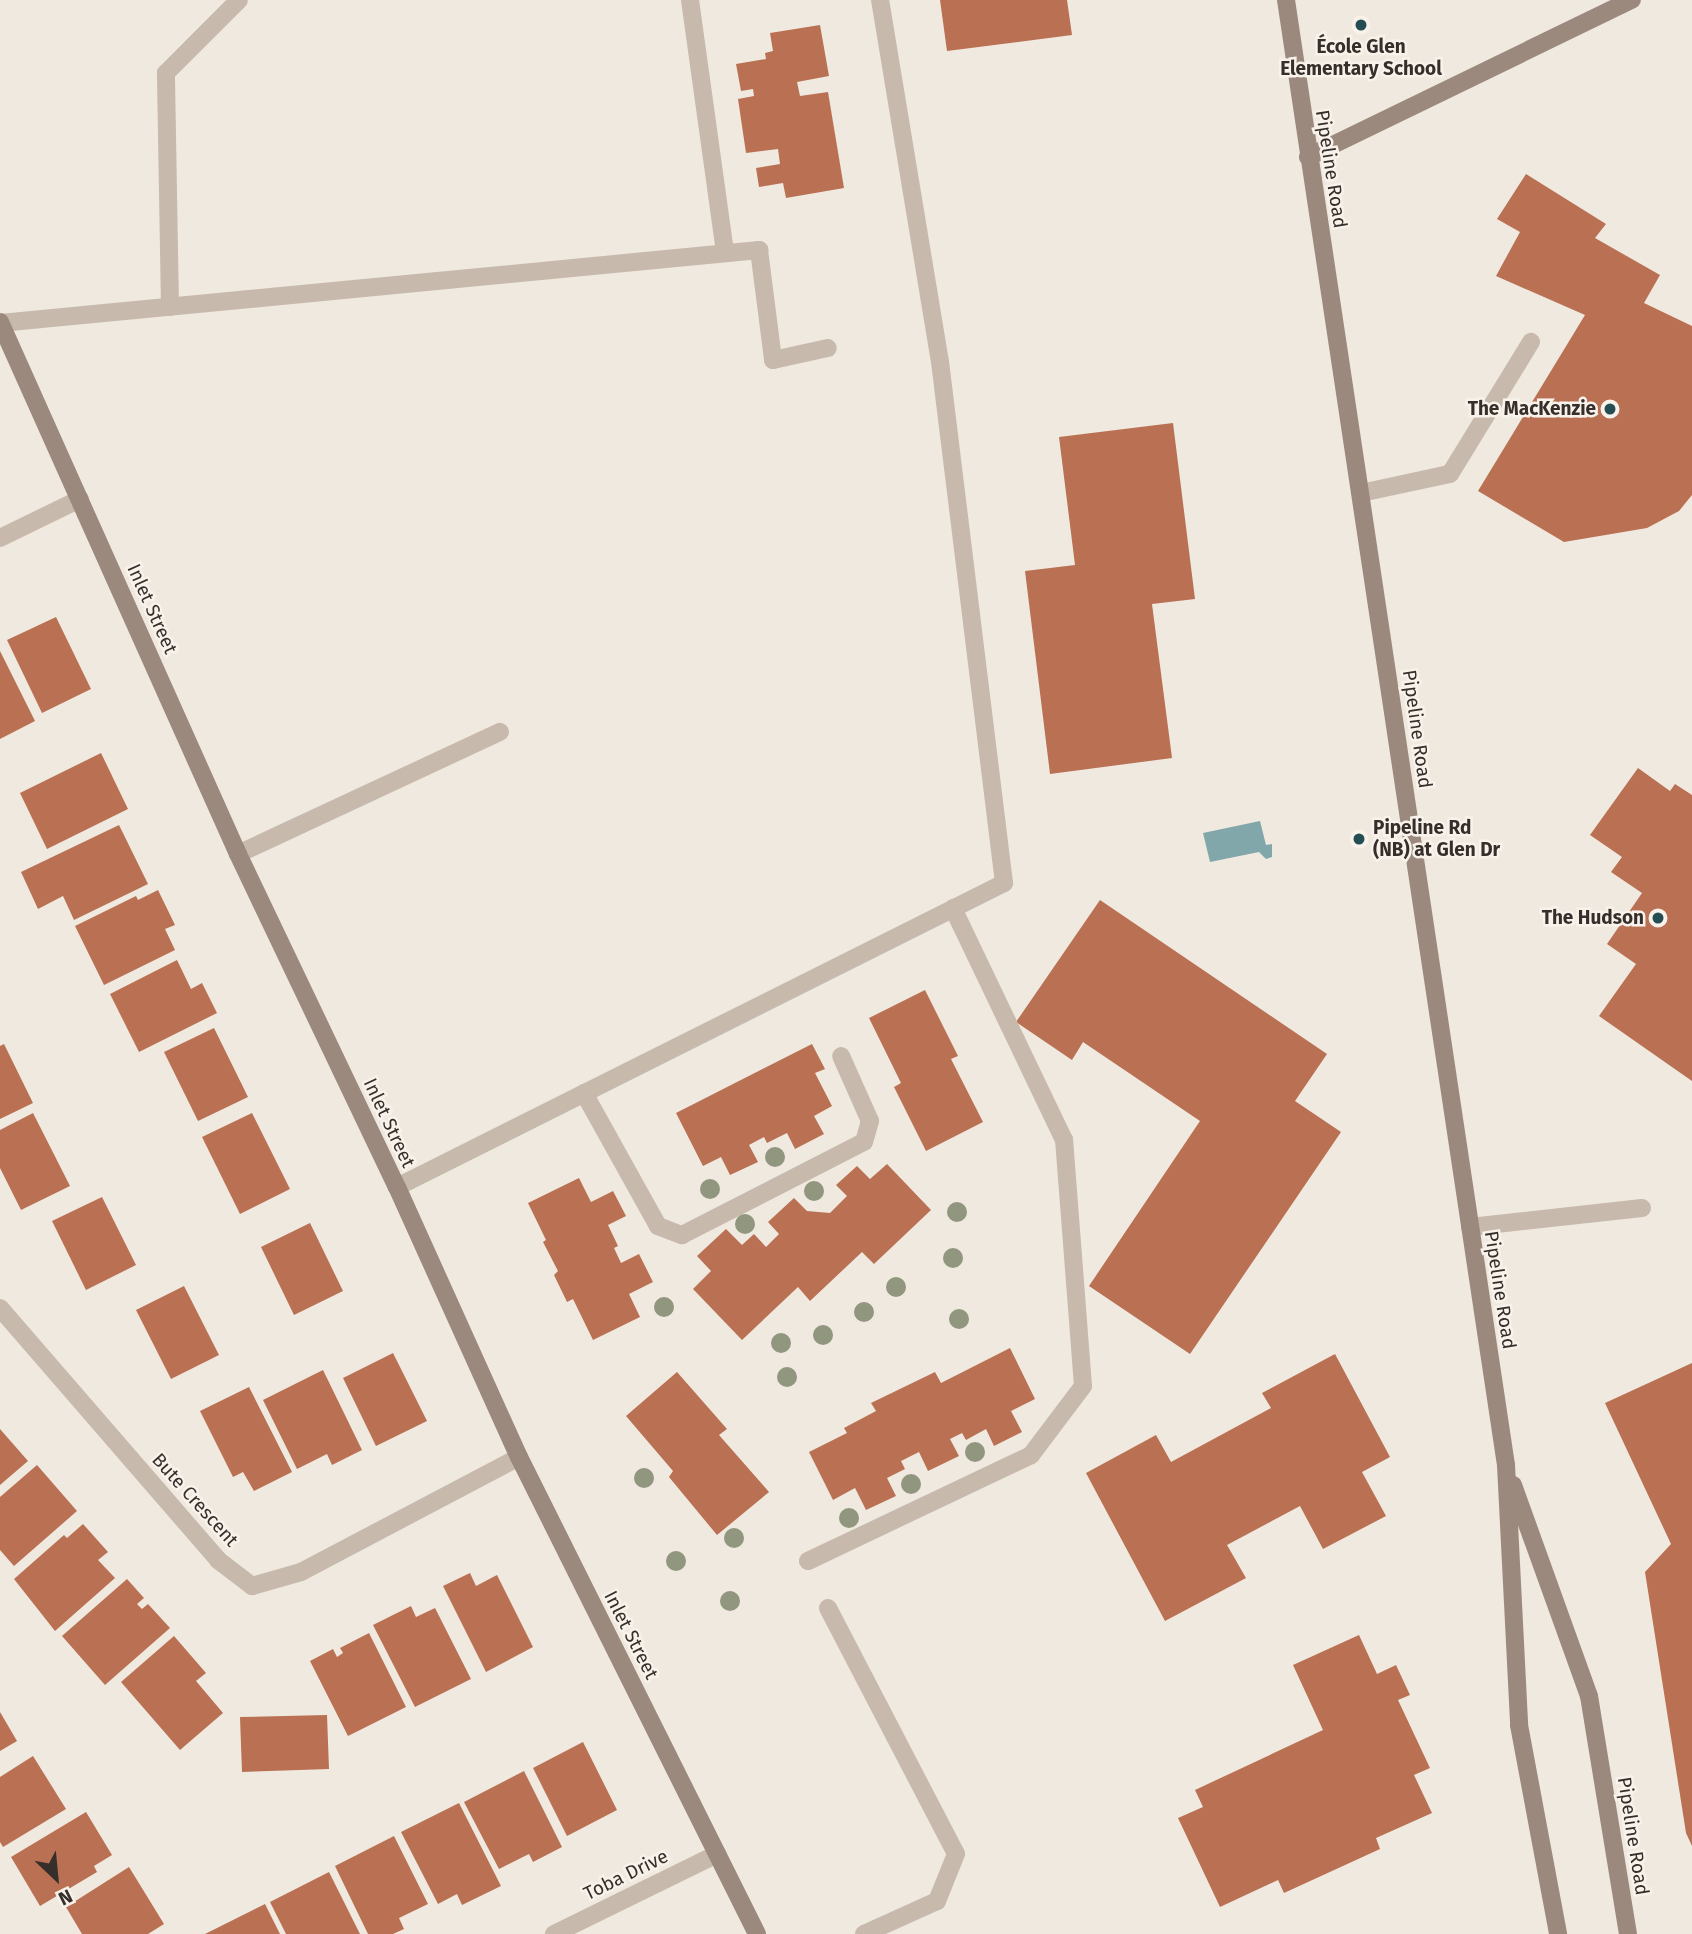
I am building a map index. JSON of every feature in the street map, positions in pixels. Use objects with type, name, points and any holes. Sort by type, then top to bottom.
[{"type":"main road","name":"Pipeline Road","points":[[1286,0],[1506,1465],[1519,1725],[1558,1934]]},
{"type":"main road","points":[[1308,157],[1632,0]]},
{"type":"main road","name":"Inlet Street","points":[[0,323],[238,853],[397,1187],[519,1457],[757,1934]]},
{"type":"main road","name":"Pipeline Road","points":[[1506,1465],[1589,1696],[1628,1934]]},
{"type":"street","points":[[170,307],[166,73],[239,0]]},
{"type":"street","points":[[690,0],[725,253]]},
{"type":"street","points":[[397,1187],[1003,883],[940,362],[880,0]]},
{"type":"street","points":[[0,323],[759,250],[773,360],[828,348]]},
{"type":"street","points":[[1361,493],[1450,474],[1531,342]]},
{"type":"street","points":[[0,538],[80,499]]},
{"type":"street","points":[[238,853],[500,732]]},
{"type":"street","points":[[808,1561],[1031,1455],[1083,1385],[1064,1140],[953,908]]},
{"type":"street","points":[[584,1093],[658,1226],[682,1235],[864,1142],[870,1121],[841,1056]]},
{"type":"street","points":[[1470,1227],[1642,1208]]},
{"type":"street","name":"Bute Crescent","points":[[0,1308],[218,1560],[252,1586],[301,1572],[519,1457]]},
{"type":"street","points":[[828,1608],[956,1854],[937,1901],[864,1934]]},
{"type":"street","name":"Toba Drive","points":[[554,1934],[717,1854]]},
{"type":"water","points":[[1260,821],[1266,845],[1272,844],[1272,857],[1266,859],[1259,852],[1210,862],[1203,833]]},
{"type":"building","points":[[940,0],[1067,0],[1072,35],[947,51]]},
{"type":"building","points":[[820,25],[829,76],[797,82],[800,96],[828,92],[844,188],[786,198],[783,183],[759,187],[756,168],[780,164],[778,149],[746,153],[738,99],[754,96],[753,89],[741,91],[736,64],[766,59],[765,53],[773,51],[770,33]]},
{"type":"building","name":"The MacKenzie","points":[[1526,174],[1606,224],[1595,238],[1660,275],[1644,303],[1692,326],[1692,495],[1679,511],[1647,528],[1564,542],[1478,491],[1585,315],[1496,276],[1520,232],[1497,219]]},
{"type":"building","points":[[1173,423],[1195,599],[1152,604],[1172,758],[1050,774],[1025,571],[1075,565],[1059,437]]},
{"type":"building","points":[[56,617],[91,689],[42,713],[7,640]]},
{"type":"building","points":[[0,651],[35,721],[0,739]]},
{"type":"building","points":[[101,753],[128,809],[47,849],[20,793]]},
{"type":"building","name":"The Hudson","points":[[1638,768],[1670,791],[1675,784],[1692,795],[1692,1081],[1599,1016],[1636,964],[1607,944],[1642,893],[1611,872],[1622,857],[1590,835]]},
{"type":"building","points":[[119,825],[148,884],[74,920],[63,896],[38,909],[21,872]]},
{"type":"building","points":[[158,890],[175,925],[165,929],[175,950],[104,985],[75,926],[136,896],[138,900]]},
{"type":"building","points":[[1100,900],[1327,1054],[1295,1101],[1341,1132],[1190,1354],[1089,1286],[1200,1121],[1083,1042],[1072,1060],[1016,1022]]},
{"type":"building","points":[[177,960],[191,989],[202,983],[217,1013],[139,1052],[110,994]]},
{"type":"building","points":[[925,990],[958,1056],[951,1059],[983,1122],[926,1151],[894,1087],[901,1083],[869,1018]]},
{"type":"building","points":[[214,1028],[248,1097],[198,1121],[164,1052]]},
{"type":"building","points":[[4,1044],[33,1103],[0,1119],[0,1046]]},
{"type":"building","points":[[812,1044],[825,1069],[815,1073],[832,1106],[814,1116],[824,1134],[795,1149],[787,1133],[767,1143],[764,1137],[749,1145],[758,1162],[730,1175],[721,1157],[703,1166],[676,1113]]},
{"type":"building","points":[[33,1113],[70,1186],[21,1210],[0,1168],[0,1130]]},
{"type":"building","points":[[252,1113],[290,1189],[240,1214],[202,1137]]},
{"type":"building","points":[[887,1164],[931,1210],[874,1264],[862,1252],[810,1301],[798,1287],[742,1340],[693,1289],[711,1271],[697,1256],[726,1229],[742,1245],[754,1234],[766,1247],[779,1234],[768,1222],[794,1198],[807,1211],[830,1213],[847,1196],[836,1185],[857,1166],[870,1179]]},
{"type":"building","points":[[579,1178],[591,1202],[613,1191],[626,1216],[608,1225],[618,1246],[614,1248],[621,1263],[639,1254],[653,1282],[629,1294],[640,1317],[593,1340],[573,1299],[567,1302],[554,1275],[558,1271],[528,1203]]},
{"type":"building","points":[[102,1197],[136,1265],[86,1290],[52,1221]]},
{"type":"building","points":[[310,1223],[343,1291],[294,1315],[261,1247]]},
{"type":"building","points":[[184,1286],[219,1355],[171,1379],[136,1310]]},
{"type":"building","points":[[1010,1348],[1035,1399],[1011,1411],[1022,1432],[994,1446],[986,1429],[966,1440],[962,1433],[950,1439],[959,1456],[928,1471],[919,1452],[901,1461],[905,1469],[887,1478],[896,1496],[866,1510],[855,1488],[833,1500],[809,1452],[847,1433],[844,1428],[876,1411],[871,1403],[935,1372],[941,1383]]},
{"type":"building","points":[[393,1353],[427,1421],[376,1446],[343,1378]]},
{"type":"building","points":[[1335,1354],[1390,1457],[1362,1472],[1386,1516],[1323,1549],[1300,1506],[1227,1545],[1246,1578],[1165,1621],[1086,1473],[1156,1435],[1171,1462],[1271,1408],[1262,1393]]},
{"type":"building","points":[[1692,1363],[1692,1846],[1686,1833],[1645,1572],[1671,1544],[1605,1403]]},
{"type":"building","points":[[323,1370],[362,1450],[332,1465],[327,1454],[297,1469],[263,1400]]},
{"type":"building","points":[[677,1372],[727,1429],[719,1435],[769,1492],[717,1535],[669,1477],[673,1471],[626,1416]]},
{"type":"building","points":[[249,1387],[292,1472],[254,1491],[243,1472],[233,1477],[200,1411]]},
{"type":"building","points":[[0,1429],[28,1461],[0,1485]]},
{"type":"building","points":[[37,1465],[77,1511],[14,1566],[0,1550],[0,1497]]},
{"type":"building","points":[[83,1524],[108,1552],[98,1560],[115,1578],[55,1631],[14,1579],[64,1535],[67,1538]]},
{"type":"building","points":[[470,1573],[476,1586],[497,1575],[533,1647],[486,1672],[443,1586]]},
{"type":"building","points":[[127,1579],[144,1598],[137,1604],[142,1609],[148,1604],[170,1628],[105,1685],[62,1636]]},
{"type":"building","points":[[411,1606],[416,1617],[435,1608],[471,1679],[415,1707],[373,1625]]},
{"type":"building","points":[[369,1633],[406,1707],[348,1736],[310,1661],[333,1649],[337,1657],[343,1653],[340,1648]]},
{"type":"building","points":[[1359,1635],[1377,1674],[1396,1665],[1410,1695],[1398,1700],[1430,1768],[1414,1775],[1432,1813],[1376,1838],[1380,1849],[1284,1893],[1278,1880],[1220,1907],[1178,1818],[1203,1807],[1195,1790],[1323,1730],[1293,1665]]},
{"type":"building","points":[[174,1636],[206,1673],[196,1681],[223,1713],[180,1750],[121,1682]]},
{"type":"building","points":[[0,1712],[17,1741],[0,1751]]},
{"type":"building","points":[[327,1715],[329,1769],[242,1772],[240,1717]]},
{"type":"building","points":[[583,1742],[617,1810],[567,1836],[533,1768]]},
{"type":"building","points":[[33,1756],[66,1809],[3,1847],[0,1842],[0,1777]]},
{"type":"building","points":[[524,1771],[562,1847],[533,1862],[529,1854],[499,1869],[464,1802]]},
{"type":"building","points":[[459,1803],[501,1886],[462,1905],[457,1894],[438,1904],[401,1832]]},
{"type":"building","points":[[86,1812],[112,1855],[94,1866],[97,1872],[40,1906],[11,1857]]},
{"type":"building","points":[[394,1836],[428,1904],[399,1918],[404,1929],[393,1934],[368,1934],[335,1866]]},
{"type":"building","points":[[129,1867],[164,1924],[148,1934],[82,1934],[66,1907]]},
{"type":"building","points":[[329,1872],[360,1934],[286,1934],[270,1902]]},
{"type":"building","points":[[265,1904],[280,1934],[205,1934]]},
{"type":"place","name":"École Glen Elementary School","points":[[1361,25]]},
{"type":"place","name":"The MacKenzie","points":[[1610,409]]},
{"type":"place","name":"Pipeline Rd (NB) at Glen Dr","points":[[1359,839]]},
{"type":"place","name":"The Hudson","points":[[1658,918]]}]
